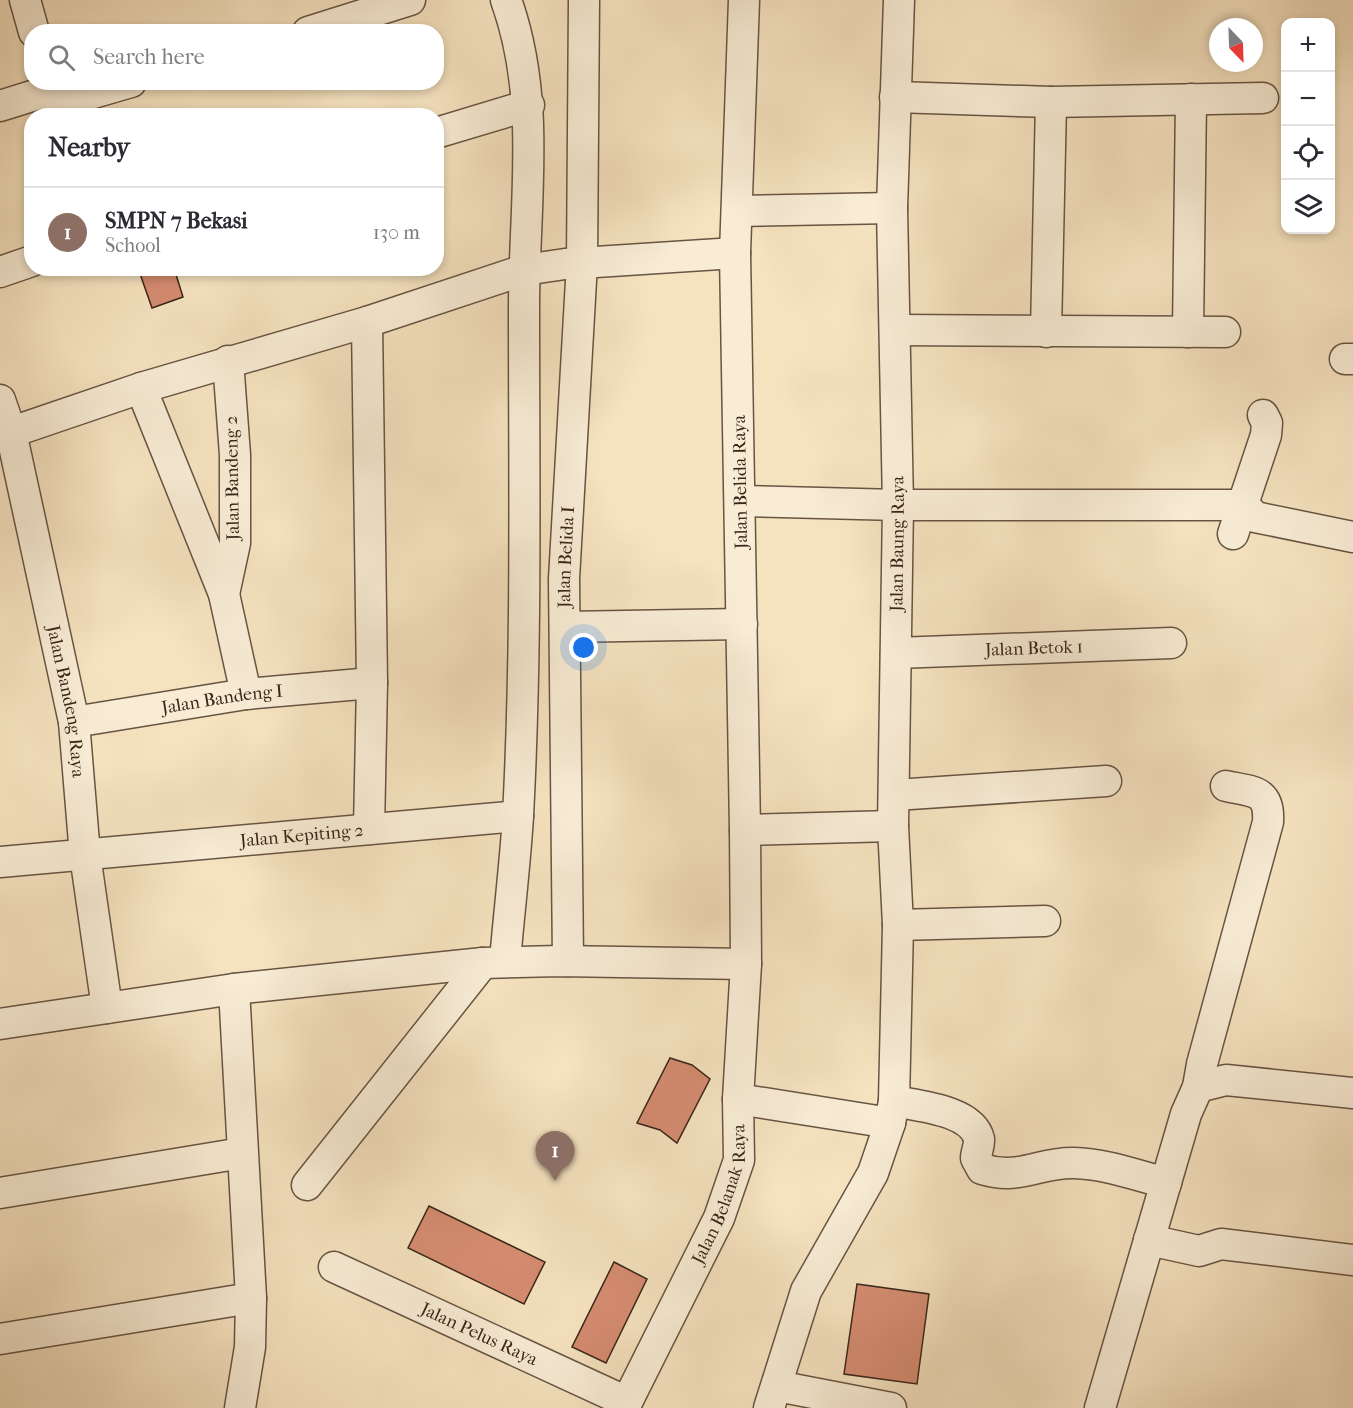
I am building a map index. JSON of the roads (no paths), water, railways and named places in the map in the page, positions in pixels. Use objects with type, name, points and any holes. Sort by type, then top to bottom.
[{"type":"street","points":[[25,0],[32,24]]},
{"type":"street","points":[[327,24],[370,6],[410,0]]},
{"type":"street","points":[[506,0],[522,55],[529,105],[531,152],[554,266]]},
{"type":"street","points":[[307,1185],[500,962],[518,816],[524,567],[554,266],[584,0]]},
{"type":"street","name":"Jalan Belida Raya","points":[[744,0],[735,253],[746,964]]},
{"type":"street","name":"Jalan Baung Raya","points":[[773,1397],[806,1291],[868,1184],[893,1104],[898,925],[892,826],[895,795],[898,505],[892,208],[899,0]]},
{"type":"street","points":[[0,106],[92,90]]},
{"type":"street","points":[[895,97],[1051,102],[1263,98]]},
{"type":"street","points":[[1188,332],[1191,99]]},
{"type":"street","points":[[1046,332],[1051,102]]},
{"type":"street","points":[[444,131],[529,105]]},
{"type":"street","points":[[736,211],[892,208]]},
{"type":"street","points":[[6,434],[228,361],[554,266],[735,253]]},
{"type":"street","points":[[0,272],[24,264]]},
{"type":"street","name":"Jalan Belida I","points":[[554,266],[565,627],[564,961]]},
{"type":"street","points":[[367,322],[372,683],[369,829]]},
{"type":"street","points":[[896,330],[1226,332]]},
{"type":"street","name":"Jalan Bandeng 2","points":[[224,594],[235,543],[235,455],[228,361]]},
{"type":"street","points":[[141,388],[224,594],[246,694]]},
{"type":"street","name":"Jalan Bandeng Raya","points":[[0,400],[74,722],[85,855],[107,1008]]},
{"type":"street","points":[[1233,534],[1266,435],[1267,423],[1263,415]]},
{"type":"street","points":[[740,501],[898,505],[1244,505],[1255,517],[1353,537]]},
{"type":"street","points":[[565,627],[742,624]]},
{"type":"street","name":"Jalan Betok 1","points":[[896,653],[1171,644]]},
{"type":"street","name":"Jalan Bandeng I","points":[[74,722],[246,694],[372,683]]},
{"type":"street","points":[[895,795],[1106,781]]},
{"type":"street","points":[[1100,1408],[1186,1114],[1198,1087],[1202,1064],[1268,822],[1269,806],[1265,798],[1255,792],[1226,786]]},
{"type":"street","name":"Jalan Kepiting 2","points":[[0,862],[518,816]]},
{"type":"street","points":[[745,830],[892,826]]},
{"type":"street","points":[[898,925],[1045,921]]},
{"type":"street","points":[[0,1024],[234,989],[500,962],[746,964]]},
{"type":"street","name":"Jalan Belanak Raya","points":[[625,1405],[730,1192],[739,1160],[738,1099],[746,964]]},
{"type":"street","points":[[234,989],[251,1298],[250,1347],[240,1408]]},
{"type":"street","points":[[1198,1087],[1226,1080],[1353,1093]]},
{"type":"street","points":[[738,1099],[893,1104],[957,1114],[971,1125],[979,1139],[976,1158],[982,1169],[1001,1175],[1074,1163],[1102,1165],[1166,1183]]},
{"type":"street","points":[[0,1193],[242,1153]]},
{"type":"street","points":[[1149,1240],[1199,1251],[1221,1244],[1353,1260]]},
{"type":"street","name":"Jalan Pelus Raya","points":[[334,1267],[625,1405]]},
{"type":"street","points":[[0,1339],[251,1298]]},
{"type":"street","points":[[773,1397],[891,1408]]},
{"type":"place","name":"SMPN 7 Bekasi","points":[[555,1181]]}]
